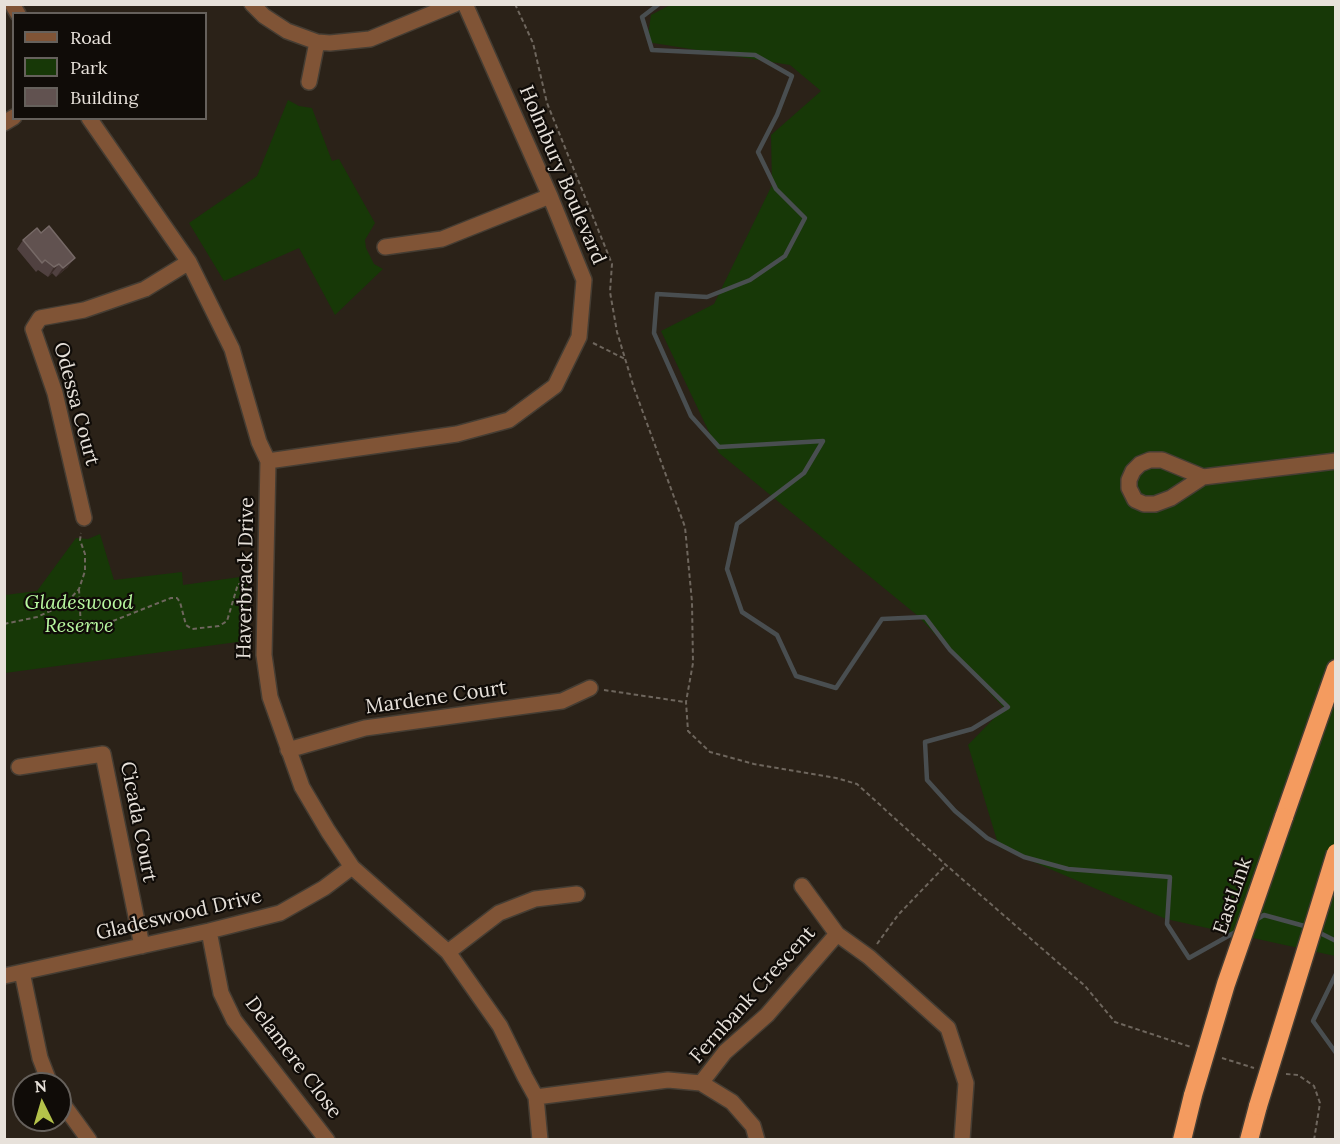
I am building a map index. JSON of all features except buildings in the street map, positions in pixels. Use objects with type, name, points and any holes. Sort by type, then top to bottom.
[{"type":"highway","name":"EastLink","points":[[1182,1140],[1226,984],[1335,669]]},
{"type":"highway","points":[[1249,1140],[1335,853]]},
{"type":"street","points":[[252,4],[264,16],[287,32],[317,42],[344,43],[370,39],[455,4]]},
{"type":"street","name":"Holmbury Boulevard","points":[[268,461],[457,434],[509,420],[555,386],[579,337],[584,280],[550,196],[465,4]]},
{"type":"street","points":[[309,82],[317,42]]},
{"type":"street","name":"Haverbrack Drive","points":[[90,120],[189,262],[232,350],[259,442],[268,461],[264,655],[270,697],[302,787],[327,831],[352,867],[448,952],[500,1026],[536,1097],[540,1140]]},
{"type":"street","points":[[385,247],[442,239],[550,196]]},
{"type":"street","name":"Odessa Court","points":[[84,518],[55,393],[33,329],[40,318],[84,310],[145,289],[189,262]]},
{"type":"street","points":[[1203,477],[1335,461]]},
{"type":"street","name":"Mardene Court","points":[[288,750],[365,728],[562,701],[590,688]]},
{"type":"street","name":"Cicada Court","points":[[19,767],[103,754],[142,945]]},
{"type":"street","name":"Gladeswood Drive","points":[[4,976],[280,914],[324,888],[352,867]]},
{"type":"street","name":"Fernbank Crescent","points":[[802,886],[837,934],[869,957],[948,1028],[966,1083],[962,1140]]},
{"type":"street","points":[[448,952],[499,913],[535,899],[577,894]]},
{"type":"street","name":"Delamere Close","points":[[209,931],[221,993],[234,1020],[327,1140]]},
{"type":"street","name":"Fernbank Crescent","points":[[701,1083],[725,1052],[766,1015],[837,934]]},
{"type":"street","points":[[22,972],[40,1058],[45,1072]]},
{"type":"street","points":[[536,1097],[668,1080],[701,1083],[732,1102],[753,1126],[757,1140]]},
{"type":"street","points":[[72,1117],[89,1140]]},
{"type":"path","points":[[515,4],[533,43],[547,103],[612,264],[610,292],[617,332],[685,527],[692,602],[693,663],[686,702],[688,731],[710,752],[754,764],[836,778],[857,784],[1085,986],[1114,1022],[1194,1048]]},
{"type":"path","points":[[579,337],[626,360]]},
{"type":"path","points":[[84,518],[80,540],[85,554],[85,570],[79,589],[81,629],[85,632],[171,598],[177,598],[180,602],[186,625],[192,629],[219,626],[227,621],[238,584],[242,584],[240,631],[264,631]]},
{"type":"path","points":[[4,624],[37,617],[57,608],[79,589]]},
{"type":"path","points":[[57,608],[80,609]]},
{"type":"path","points":[[590,688],[686,702]]},
{"type":"path","points":[[869,957],[898,915],[946,865]]},
{"type":"path","points":[[1217,1056],[1262,1071]]},
{"type":"path","points":[[1280,1073],[1298,1075],[1314,1086],[1320,1103],[1314,1140]]},
{"type":"green space","points":[[670,5],[1335,5],[1335,956],[1166,919],[999,847],[968,745],[1004,708],[918,616],[719,453],[661,331],[714,304],[772,185],[771,135],[821,91],[790,65],[647,42],[651,15]]},
{"type":"green space","points":[[288,100],[299,106],[312,108],[332,161],[339,159],[375,223],[365,240],[366,248],[374,264],[383,269],[335,315],[299,248],[224,281],[189,223],[257,176]]},
{"type":"green space","name":"Gladeswood Reserve","points":[[100,534],[114,580],[182,572],[183,585],[247,576],[245,641],[5,673],[5,595],[37,591],[76,538],[88,539]]},
{"type":"waterway","points":[[659,4],[642,17],[652,50],[755,55],[792,76],[777,115],[758,152],[776,189],[805,218],[785,256],[750,280],[707,297],[657,294],[654,333],[691,416],[719,447],[823,441],[804,473],[737,524],[727,569],[742,612],[777,635],[796,676],[836,688],[882,619],[925,617],[950,650],[1008,707],[972,729],[925,742],[927,780],[955,811],[987,838],[1024,857],[1068,869],[1170,877],[1167,924],[1189,958],[1239,930]]},
{"type":"waterway","points":[[1254,921],[1264,915],[1308,927]]},
{"type":"waterway","points":[[1316,931],[1336,941]]},
{"type":"waterway","points":[[1336,974],[1313,1021],[1336,1053]]}]
